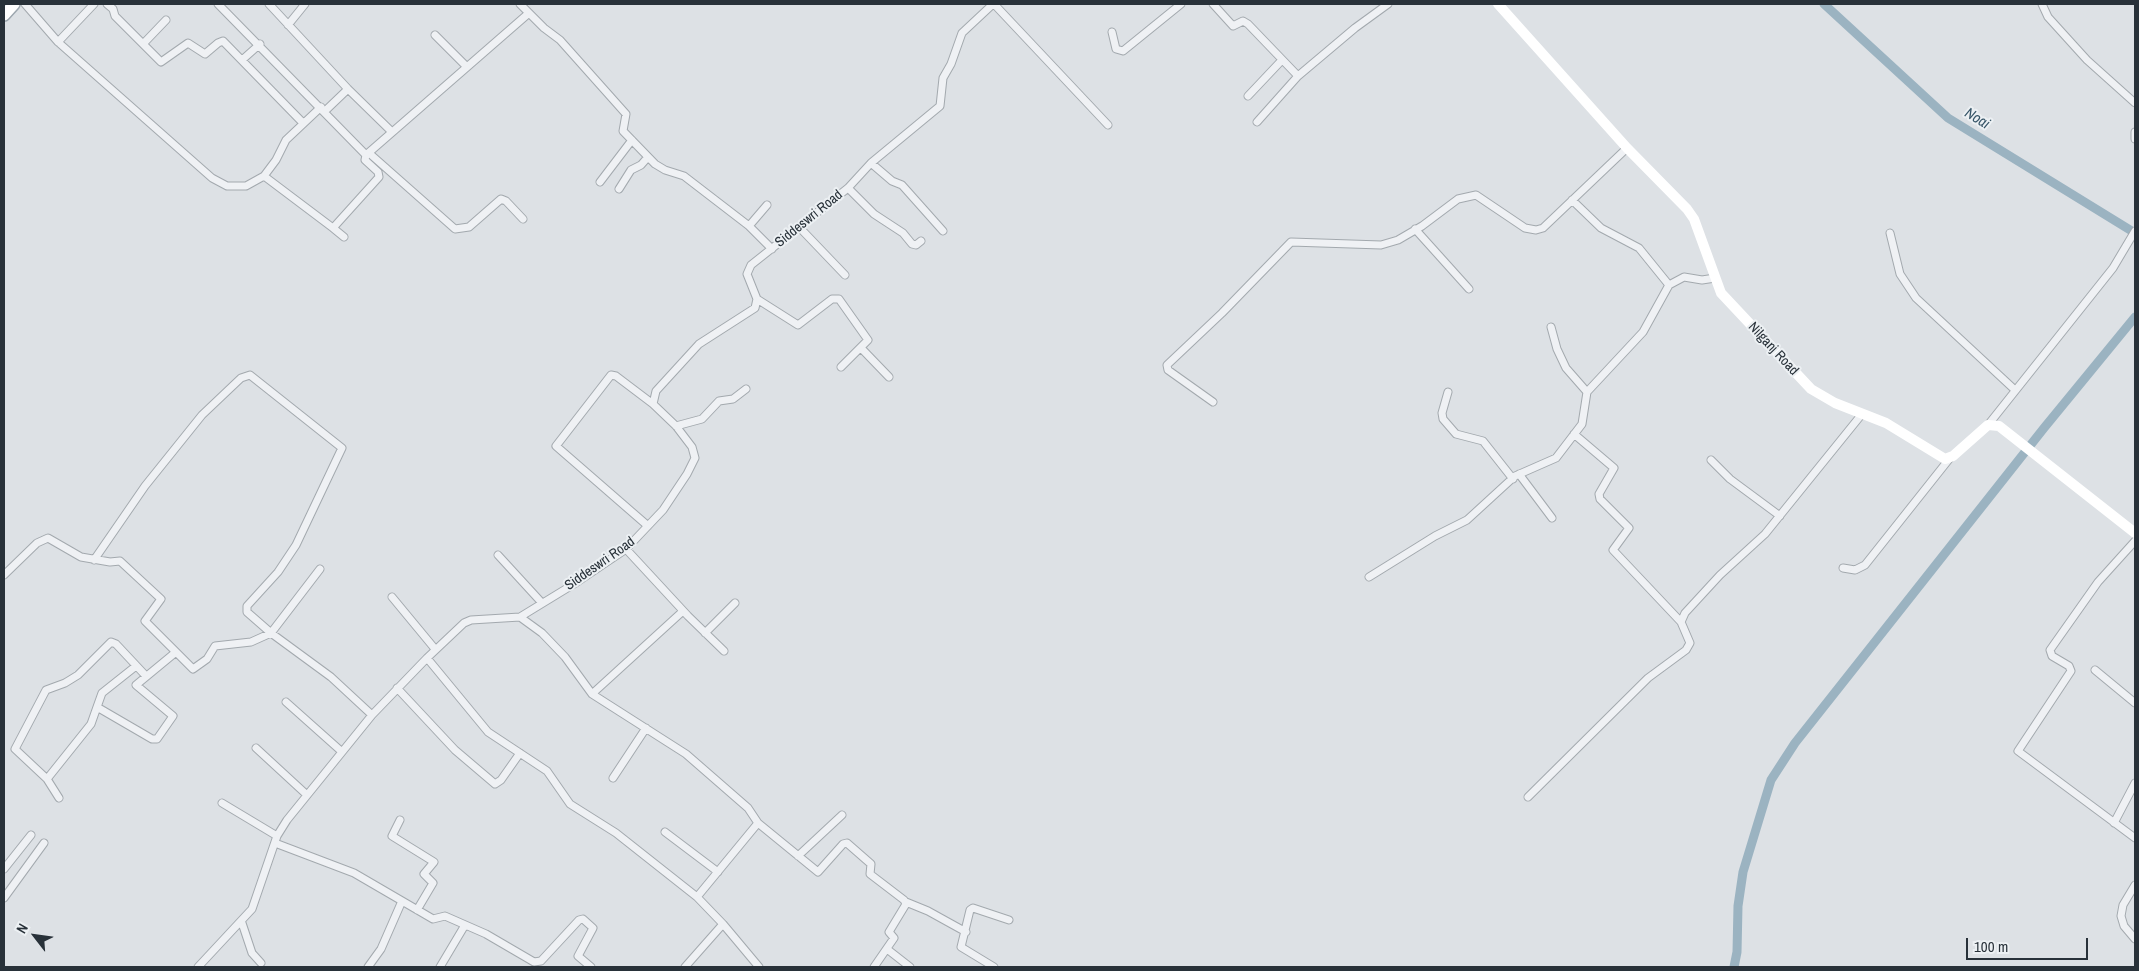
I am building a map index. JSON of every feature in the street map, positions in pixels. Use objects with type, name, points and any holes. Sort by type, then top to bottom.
[{"type":"main road","points":[[4,15],[14,4]]},
{"type":"street","points":[[25,4],[58,42],[212,178],[227,186],[239,187],[252,184],[264,176],[276,160],[286,140],[303,123],[348,89]]},
{"type":"street","points":[[58,42],[94,4]]},
{"type":"street","points":[[108,4],[113,9],[115,16],[162,62],[188,43],[205,54],[223,41],[303,123]]},
{"type":"street","points":[[218,4],[368,154],[455,229],[469,227],[501,199],[506,201],[523,219]]},
{"type":"street","points":[[226,10],[231,4]]},
{"type":"street","points":[[269,4],[348,89],[392,132]]},
{"type":"street","points":[[288,25],[305,4]]},
{"type":"street","points":[[520,4],[560,40],[626,114],[622,130],[648,157],[661,168],[684,176],[749,226],[772,248]]},
{"type":"street","points":[[994,4],[1108,125]]},
{"type":"street","name":"Siddeswri Road","points":[[757,299],[747,280],[748,269],[848,188],[871,163],[940,106],[943,78],[951,64],[962,33],[994,4]]},
{"type":"street","points":[[1112,32],[1116,48],[1119,51],[1127,49],[1181,4]]},
{"type":"street","points":[[1213,4],[1232,26],[1243,22],[1248,24],[1298,76]]},
{"type":"street","points":[[1257,122],[1298,76],[1355,28],[1388,4]]},
{"type":"street","name":"Nilganj Road","points":[[1498,4],[1627,148],[1687,208],[1694,219],[1715,278],[1725,299],[1811,389],[1835,403],[1905,433],[1939,456],[1950,458]]},
{"type":"street","points":[[2042,4],[2048,17],[2086,60],[2135,103]]},
{"type":"street","points":[[334,228],[379,177],[378,172],[365,160],[368,154],[529,13]]},
{"type":"street","points":[[143,44],[166,20]]},
{"type":"street","points":[[435,35],[467,68]]},
{"type":"street","points":[[242,60],[260,44]]},
{"type":"street","points":[[1248,96],[1282,60]]},
{"type":"street","points":[[2135,132],[2135,139]]},
{"type":"street","points":[[600,182],[632,140]]},
{"type":"street","points":[[1213,402],[1168,370],[1167,365],[1222,314],[1288,244],[1295,241],[1382,245],[1398,240],[1465,196],[1476,195],[1484,198],[1531,231],[1543,228],[1627,148]]},
{"type":"street","points":[[619,189],[631,170],[641,165],[648,157]]},
{"type":"street","points":[[871,163],[892,182],[901,183],[943,231]]},
{"type":"street","points":[[264,176],[344,237]]},
{"type":"street","points":[[848,188],[874,214],[904,233],[912,244],[916,245],[921,241]]},
{"type":"street","points":[[1572,200],[1601,228],[1639,248],[1669,285]]},
{"type":"street","points":[[749,226],[768,205]]},
{"type":"street","points":[[800,228],[845,275]]},
{"type":"street","points":[[1415,229],[1470,289]]},
{"type":"street","points":[[1843,568],[1856,570],[1865,565],[1950,458],[1988,425],[2113,268],[2135,231]]},
{"type":"street","points":[[1890,233],[1900,274],[1916,298],[2016,390]]},
{"type":"street","points":[[1369,577],[1435,536],[1466,520],[1519,474],[1556,458],[1582,424],[1587,392],[1643,332],[1669,285],[1684,277],[1702,280],[1715,278]]},
{"type":"street","points":[[653,404],[656,390],[688,355],[724,326],[752,312],[757,299],[798,325],[832,299],[837,298],[868,338],[861,348],[841,367]]},
{"type":"street","points":[[1551,327],[1557,349],[1566,368],[1587,392]]},
{"type":"street","points":[[861,348],[889,377]]},
{"type":"street","points":[[94,560],[136,498],[197,421],[241,378],[250,375],[342,448],[296,545],[275,575],[247,606],[247,612],[271,633],[331,677],[372,715]]},
{"type":"street","name":"Siddeswri Road","points":[[198,967],[242,922],[256,901],[276,840],[307,795],[372,715],[436,649],[468,622],[520,617],[626,549],[648,526],[663,510],[687,474],[695,458],[692,447],[676,426],[653,404],[616,376],[611,376],[556,446],[648,526]]},
{"type":"street","points":[[676,426],[702,419],[719,401],[733,399],[746,389]]},
{"type":"street","points":[[1448,392],[1442,413],[1443,420],[1456,434],[1483,441],[1513,479]]},
{"type":"street","points":[[1681,622],[1685,613],[1699,597],[1765,534],[1862,414]]},
{"type":"street","points":[[1988,425],[1999,426],[2018,438],[2037,456],[2135,533]]},
{"type":"street","points":[[1528,797],[1648,678],[1686,650],[1690,643],[1681,622],[1613,550],[1629,528],[1599,496],[1614,468],[1574,434]]},
{"type":"street","points":[[1711,460],[1730,478],[1780,516]]},
{"type":"street","points":[[1519,474],[1552,518]]},
{"type":"street","points":[[4,575],[13,564],[45,539],[51,539],[78,555],[94,560],[120,560],[159,598],[160,602],[145,620],[193,669],[207,659],[215,646],[248,643],[271,633],[320,569]]},
{"type":"street","points":[[2135,541],[2098,582],[2050,650],[2052,656],[2069,666],[2071,671],[2018,751],[2135,838]]},
{"type":"street","points":[[626,549],[683,611],[724,651]]},
{"type":"street","points":[[498,555],[542,603]]},
{"type":"street","points":[[392,597],[436,649]]},
{"type":"street","points":[[705,633],[735,604]]},
{"type":"street","points":[[592,694],[683,611]]},
{"type":"street","points":[[520,617],[542,634],[565,658],[592,694],[686,754],[739,798],[758,823],[818,872],[843,844],[847,843],[871,864],[870,874],[906,902],[928,911],[966,932]]},
{"type":"street","points":[[59,798],[47,779],[15,749],[46,690],[65,683],[78,675],[111,642],[116,644],[146,676]]},
{"type":"street","points":[[97,707],[152,739],[157,739],[173,716],[136,686],[176,652]]},
{"type":"street","points":[[427,658],[488,732],[550,773],[570,804],[616,833],[697,897],[723,924],[759,967]]},
{"type":"street","points":[[47,779],[91,724],[102,693],[136,666]]},
{"type":"street","points":[[2095,670],[2135,703]]},
{"type":"street","points":[[397,688],[455,750],[495,784],[501,780],[520,754]]},
{"type":"street","points":[[286,702],[341,751]]},
{"type":"street","points":[[613,778],[646,728]]},
{"type":"street","points":[[256,748],[307,795]]},
{"type":"street","points":[[2114,823],[2135,783]]},
{"type":"street","points":[[222,803],[276,840],[354,874],[433,919],[445,916],[486,934],[530,961],[538,962],[582,919],[593,928],[578,956],[591,967]]},
{"type":"street","points":[[798,856],[842,815]]},
{"type":"street","points":[[400,820],[392,836],[434,862],[424,874],[433,883],[418,910]]},
{"type":"street","points":[[697,897],[758,823]]},
{"type":"street","points":[[665,832],[718,872]]},
{"type":"street","points":[[4,868],[31,835]]},
{"type":"street","points":[[4,898],[44,843]]},
{"type":"street","points":[[2135,885],[2123,905],[2121,916],[2124,926],[2135,939]]},
{"type":"street","points":[[368,967],[381,949],[402,901]]},
{"type":"street","points":[[874,967],[894,937],[890,931],[906,902]]},
{"type":"street","points":[[994,967],[963,949],[962,946],[971,908],[1009,920]]},
{"type":"street","points":[[242,922],[252,953],[261,962]]},
{"type":"street","points":[[686,967],[723,924]]},
{"type":"street","points":[[440,967],[465,925]]},
{"type":"street","points":[[887,949],[910,967]]},
{"type":"waterway","name":"Noai","points":[[1824,4],[1948,118],[2135,233]]},
{"type":"waterway","points":[[1734,967],[1737,952],[1738,906],[1743,872],[1771,780],[1795,743],[2044,428],[2135,317]]}]
